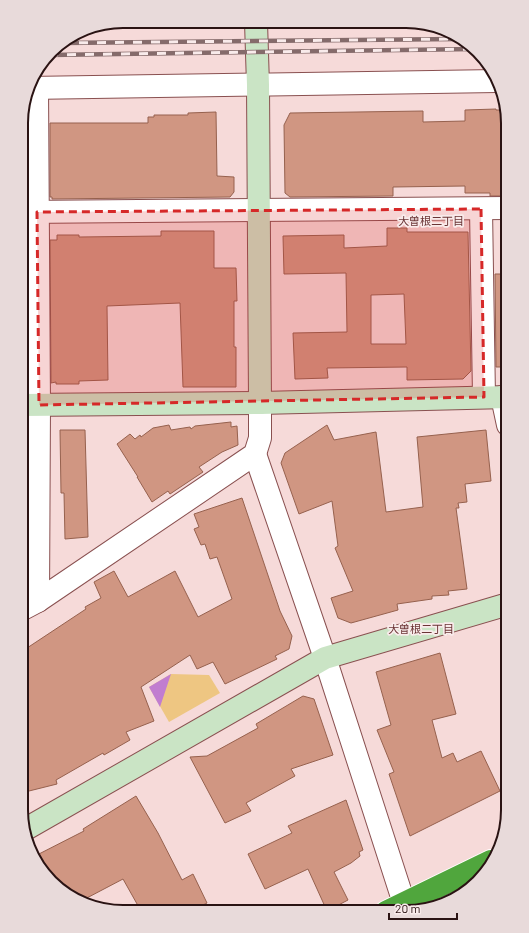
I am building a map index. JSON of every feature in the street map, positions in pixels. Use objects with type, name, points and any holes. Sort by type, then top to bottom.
[{"type":"highway","points":[[401,905],[484,864]]},
{"type":"street","points":[[256,28],[258,85],[260,438],[255,454],[325,658],[394,905]]},
{"type":"street","points":[[35,88],[491,81]]},
{"type":"street","points":[[30,606],[30,212],[33,92]]},
{"type":"street","points":[[30,212],[501,208]]},
{"type":"street","points":[[30,405],[498,397],[481,209]]},
{"type":"street","points":[[30,606],[255,454]]},
{"type":"street","points":[[30,827],[325,658],[501,606]]},
{"type":"highlighted area","points":[[481,209],[484,397],[39,405],[37,212]]},
{"type":"shaded area","points":[[171,674],[209,675],[220,693],[169,722],[149,687]]},
{"type":"shaded area","points":[[171,674],[160,707],[149,687]]},
{"type":"building","points":[[465,110],[500,110],[501,196],[490,196],[490,193],[465,193],[465,186],[393,187],[393,196],[290,197],[285,193],[284,125],[290,113],[423,111],[423,122],[465,121]]},
{"type":"building","points":[[216,112],[217,176],[234,177],[234,192],[230,197],[52,199],[52,197],[50,197],[50,123],[148,123],[148,117],[154,117],[154,115],[188,115],[188,113]]},
{"type":"building","points":[[387,228],[407,228],[407,232],[468,232],[471,371],[463,379],[407,380],[407,367],[327,368],[328,378],[295,379],[293,333],[347,332],[346,273],[284,274],[283,236],[344,235],[344,248],[387,246]],"holes":[[[404,294],[406,344],[371,344],[371,295]]]},
{"type":"building","points":[[161,231],[214,231],[214,268],[236,268],[237,301],[234,301],[234,347],[236,347],[236,387],[183,387],[180,303],[107,306],[108,380],[79,381],[79,384],[51,383],[50,240],[57,240],[57,235],[79,235],[79,237],[161,236]]},
{"type":"building","points":[[495,274],[501,274],[501,367],[496,367]]},
{"type":"building","points":[[231,422],[231,427],[237,426],[238,445],[222,452],[199,467],[203,472],[170,494],[168,491],[152,502],[117,444],[130,434],[135,439],[140,435],[141,437],[153,428],[169,425],[171,430],[190,427],[191,429],[195,426]]},
{"type":"building","points":[[327,425],[334,440],[376,432],[386,512],[423,507],[417,437],[486,430],[491,481],[465,484],[467,502],[458,503],[459,508],[456,508],[467,589],[448,591],[449,595],[432,596],[432,599],[397,604],[398,610],[351,623],[338,618],[331,598],[353,591],[335,548],[338,546],[332,501],[299,514],[281,463],[285,453]]},
{"type":"building","points":[[60,430],[85,430],[88,537],[65,539],[64,493],[61,493]]},
{"type":"building","points":[[242,498],[280,611],[292,636],[289,649],[275,656],[277,659],[225,684],[213,662],[197,669],[190,655],[141,687],[154,721],[126,732],[130,740],[104,755],[103,753],[56,780],[57,784],[28,791],[28,647],[86,609],[85,607],[101,598],[94,582],[114,571],[128,597],[175,571],[198,617],[232,599],[217,557],[210,559],[205,544],[201,545],[194,529],[199,527],[194,514]]},
{"type":"building","points":[[440,653],[456,714],[432,720],[442,758],[453,753],[457,762],[481,751],[500,791],[410,836],[389,774],[394,772],[377,730],[391,725],[376,672]]},
{"type":"building","points":[[303,696],[314,699],[333,755],[291,769],[295,776],[246,803],[251,811],[225,823],[190,757],[207,756],[258,728],[256,724]]},
{"type":"building","points":[[136,796],[158,833],[182,880],[193,874],[207,903],[203,905],[138,905],[123,879],[86,898],[75,892],[51,873],[39,854],[84,831],[83,829]]},
{"type":"building","points":[[346,800],[363,850],[359,852],[360,856],[351,863],[334,872],[348,900],[338,905],[324,905],[308,869],[265,889],[248,854],[292,833],[288,826]]},
{"type":"railway","points":[[72,43],[450,39]]},
{"type":"railway","points":[[56,55],[466,49]]},
{"type":"district","name":"大曽根二丁目","points":[[431,220]]},
{"type":"district","name":"大曽根二丁目","points":[[421,628]]}]
